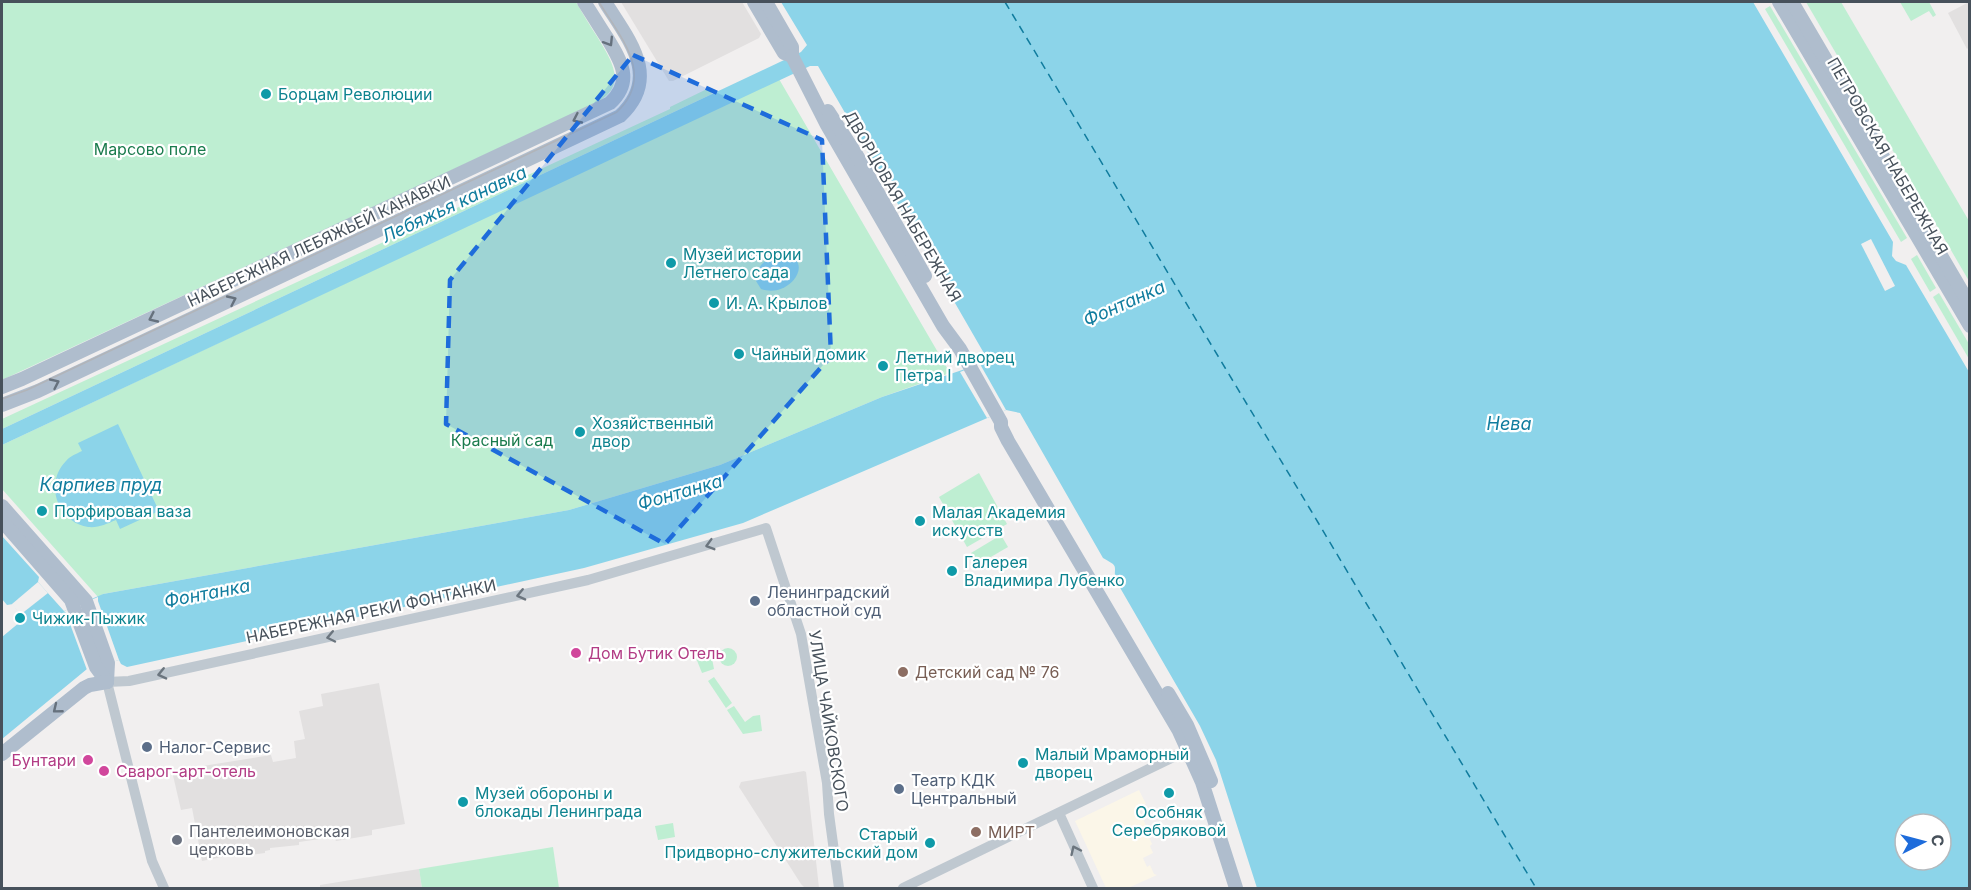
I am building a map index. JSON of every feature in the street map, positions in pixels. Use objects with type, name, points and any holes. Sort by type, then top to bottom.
[{"type":"main road","name":"НАБЕРЕЖНАЯ ЛЕБЯЖЬЕЙ КАНАВКИ","points":[[2,387],[603,106],[615,98],[622,85],[622,64],[584,2]]},
{"type":"main road","name":"НАБЕРЕЖНАЯ ЛЕБЯЖЬЕЙ КАНАВКИ","points":[[2,405],[38,391],[612,122],[628,109],[639,90],[640,69],[638,57],[605,2]]},
{"type":"main road","points":[[754,2],[784,53],[792,56],[792,47],[766,2]]},
{"type":"main road","name":"ПЕТРОВСКАЯ НАБЕРЕЖНАЯ","points":[[1779,2],[1970,326]]},
{"type":"main road","name":"ПЕТРОВСКАЯ НАБЕРЕЖНАЯ","points":[[1792,2],[1970,305]]},
{"type":"main road","name":"ДВОРЦОВАЯ НАБЕРЕЖНАЯ","points":[[792,56],[832,134],[943,326],[960,348],[999,418]]},
{"type":"main road","points":[[999,418],[1000,427],[1134,652],[1188,750],[1202,782],[1236,888]]},
{"type":"main road","points":[[999,418],[1017,437],[1187,725],[1205,764],[1245,888]]},
{"type":"main road","points":[[2,506],[80,604],[107,682]]},
{"type":"main road","points":[[2,521],[71,600],[80,604]]},
{"type":"main road","name":"НАБЕРЕЖНАЯ РЕКИ ФОНТАНКИ","points":[[2,754],[84,688],[90,684],[107,682]]},
{"type":"street","name":"НАБЕРЕЖНАЯ РЕКИ ФОНТАНКИ","points":[[107,682],[129,681],[588,580],[766,528]]},
{"type":"street","name":"УЛИЦА ЧАЙКОВСКОГО","points":[[766,528],[801,634],[827,783],[839,888]]},
{"type":"street","points":[[107,682],[152,861],[164,888]]},
{"type":"street","points":[[903,888],[1188,750]]},
{"type":"street","points":[[1059,813],[1093,888]]},
{"type":"highlighted area","points":[[633,55],[822,140],[831,356],[665,544],[446,424],[450,280]]},
{"type":"shaded area","points":[[621,2],[742,2],[761,34],[759,38],[669,81]]},
{"type":"shaded area","points":[[1969,2],[1969,47],[1967,49],[1948,13]]},
{"type":"shaded area","points":[[379,683],[405,824],[372,830],[372,835],[336,841],[334,837],[299,842],[299,845],[270,848],[265,853],[244,856],[237,854],[202,861],[192,808],[181,810],[172,771],[271,755],[273,762],[296,758],[294,741],[305,739],[299,711],[323,706],[321,694]]},
{"type":"shaded area","points":[[806,772],[819,888],[805,888],[801,884],[739,787],[741,782]]},
{"type":"shaded area","points":[[1139,790],[1146,804],[1138,808],[1150,834],[1148,835],[1153,853],[1143,858],[1147,867],[1150,865],[1154,874],[1157,875],[1128,888],[1106,888],[1075,821]]},
{"type":"shaded area","points":[[419,869],[422,888],[320,888],[320,885]]},
{"type":"green space","name":"Марсово поле","points":[[2,2],[576,2],[612,63],[615,80],[607,95],[598,102],[2,380]]},
{"type":"green space","points":[[1806,2],[1841,2],[1969,221],[1969,281]]},
{"type":"green space","points":[[1900,2],[1929,2],[1936,15],[1933,17],[1929,11],[1911,21]]},
{"type":"green space","points":[[1770,6],[1907,238],[1901,242],[1765,9]]},
{"type":"green space","name":"Красный сад","points":[[779,79],[950,373],[882,397],[720,465],[569,510],[103,594],[98,597],[2,489],[2,445]]},
{"type":"green space","points":[[709,88],[712,94],[2,429],[2,419],[670,109]]},
{"type":"green space","points":[[1917,255],[1936,288],[1930,292],[1911,259]]},
{"type":"green space","points":[[1939,293],[1969,344],[1969,359],[1933,297]]},
{"type":"green space","points":[[979,473],[1007,524],[967,547],[939,497]]},
{"type":"green space","points":[[1001,535],[1008,547],[977,565],[971,553]]},
{"type":"green space","points":[[710,648],[714,669],[702,673],[694,653]]},
{"type":"green space","points":[[728,648],[734,651],[737,657],[734,663],[728,666],[722,663],[719,657],[722,651]]},
{"type":"green space","points":[[714,677],[732,703],[726,708],[708,681]]},
{"type":"green space","points":[[734,706],[745,722],[753,716],[760,715],[762,731],[743,734],[727,710]]},
{"type":"green space","points":[[673,823],[675,837],[658,840],[655,826]]},
{"type":"green space","points":[[553,847],[559,888],[422,888],[419,869]]},
{"type":"water","name":"Нева","points":[[781,2],[1753,2],[1893,242],[1892,256],[1896,261],[1906,265],[1969,372],[1969,888],[1257,888],[1216,760],[1200,726],[1115,579],[1115,566],[1103,558],[1020,413],[1006,410],[743,523],[584,568],[127,667],[119,660],[87,669],[2,739],[2,637],[20,622],[20,615],[13,604],[7,605],[2,599],[2,536],[39,577],[38,582],[64,611],[103,594],[569,510],[720,465],[882,397],[980,364],[985,355],[895,199],[897,190],[890,179],[882,177],[818,66],[810,66],[2,445],[2,429],[801,52],[807,45]]},
{"type":"water","points":[[782,255],[792,257],[798,263],[799,270],[796,277],[782,289],[772,291],[761,289],[756,281],[760,267],[767,260]]},
{"type":"water","name":"Карпиев пруд","points":[[118,424],[159,511],[120,529],[116,520],[96,527],[77,524],[68,518],[57,500],[55,490],[59,470],[69,458],[82,451],[78,443]]},
{"type":"pier","points":[[1871,239],[1895,286],[1885,291],[1861,244]]},
{"type":"pier","points":[[980,364],[1006,410],[987,418],[960,372]]},
{"type":"pier","points":[[38,582],[48,593],[20,615],[12,604]]},
{"type":"pier","points":[[98,597],[119,660],[87,670],[64,611]]},
{"type":"ferry route","points":[[1005,2],[1536,888]]},
{"type":"tram line","points":[[2,399],[27,390],[617,112],[628,98],[634,84],[634,70],[624,42],[599,2]]},
{"type":"place","name":"Борцам Революции","points":[[266,94]]},
{"type":"place","name":"Музей истории Летнего сада","points":[[671,263]]},
{"type":"place","name":"И. А. Крылов","points":[[714,303]]},
{"type":"place","name":"Чайный домик","points":[[739,354]]},
{"type":"place","name":"Летний дворец Петра I","points":[[883,366]]},
{"type":"place","name":"Хозяйственный двор","points":[[580,432]]},
{"type":"place","name":"Порфировая ваза","points":[[42,511]]},
{"type":"place","name":"Малая Академия искусств","points":[[920,521]]},
{"type":"place","name":"Галерея Владимира Лубенко","points":[[952,571]]},
{"type":"place","name":"Ленинградский областной суд","points":[[755,601]]},
{"type":"place","name":"Чижик-Пыжик","points":[[20,618]]},
{"type":"place","name":"Дом Бутик Отель","points":[[576,653]]},
{"type":"place","name":"Детский сад № 76","points":[[903,672]]},
{"type":"place","name":"Налог-Сервис","points":[[147,747]]},
{"type":"place","name":"Бунтари","points":[[88,760]]},
{"type":"place","name":"Малый Мраморный дворец","points":[[1023,763]]},
{"type":"place","name":"Сварог-арт-отель","points":[[104,771]]},
{"type":"place","name":"Театр КДК Центральный","points":[[899,789]]},
{"type":"place","name":"Особняк Серебряковой","points":[[1169,793]]},
{"type":"place","name":"Музей обороны и блокады Ленинграда","points":[[463,802]]},
{"type":"place","name":"МИРТ","points":[[976,832]]},
{"type":"place","name":"Пантелеимоновская церковь","points":[[177,840]]},
{"type":"place","name":"Старый Придворно-служительский дом","points":[[930,843]]},
{"type":"water label","name":"Лебяжья канавка","points":[[454,204]]},
{"type":"water label","name":"Фонтанка","points":[[1124,303]]},
{"type":"water label","name":"Фонтанка","points":[[680,492]]},
{"type":"water label","name":"Фонтанка","points":[[207,593]]}]
